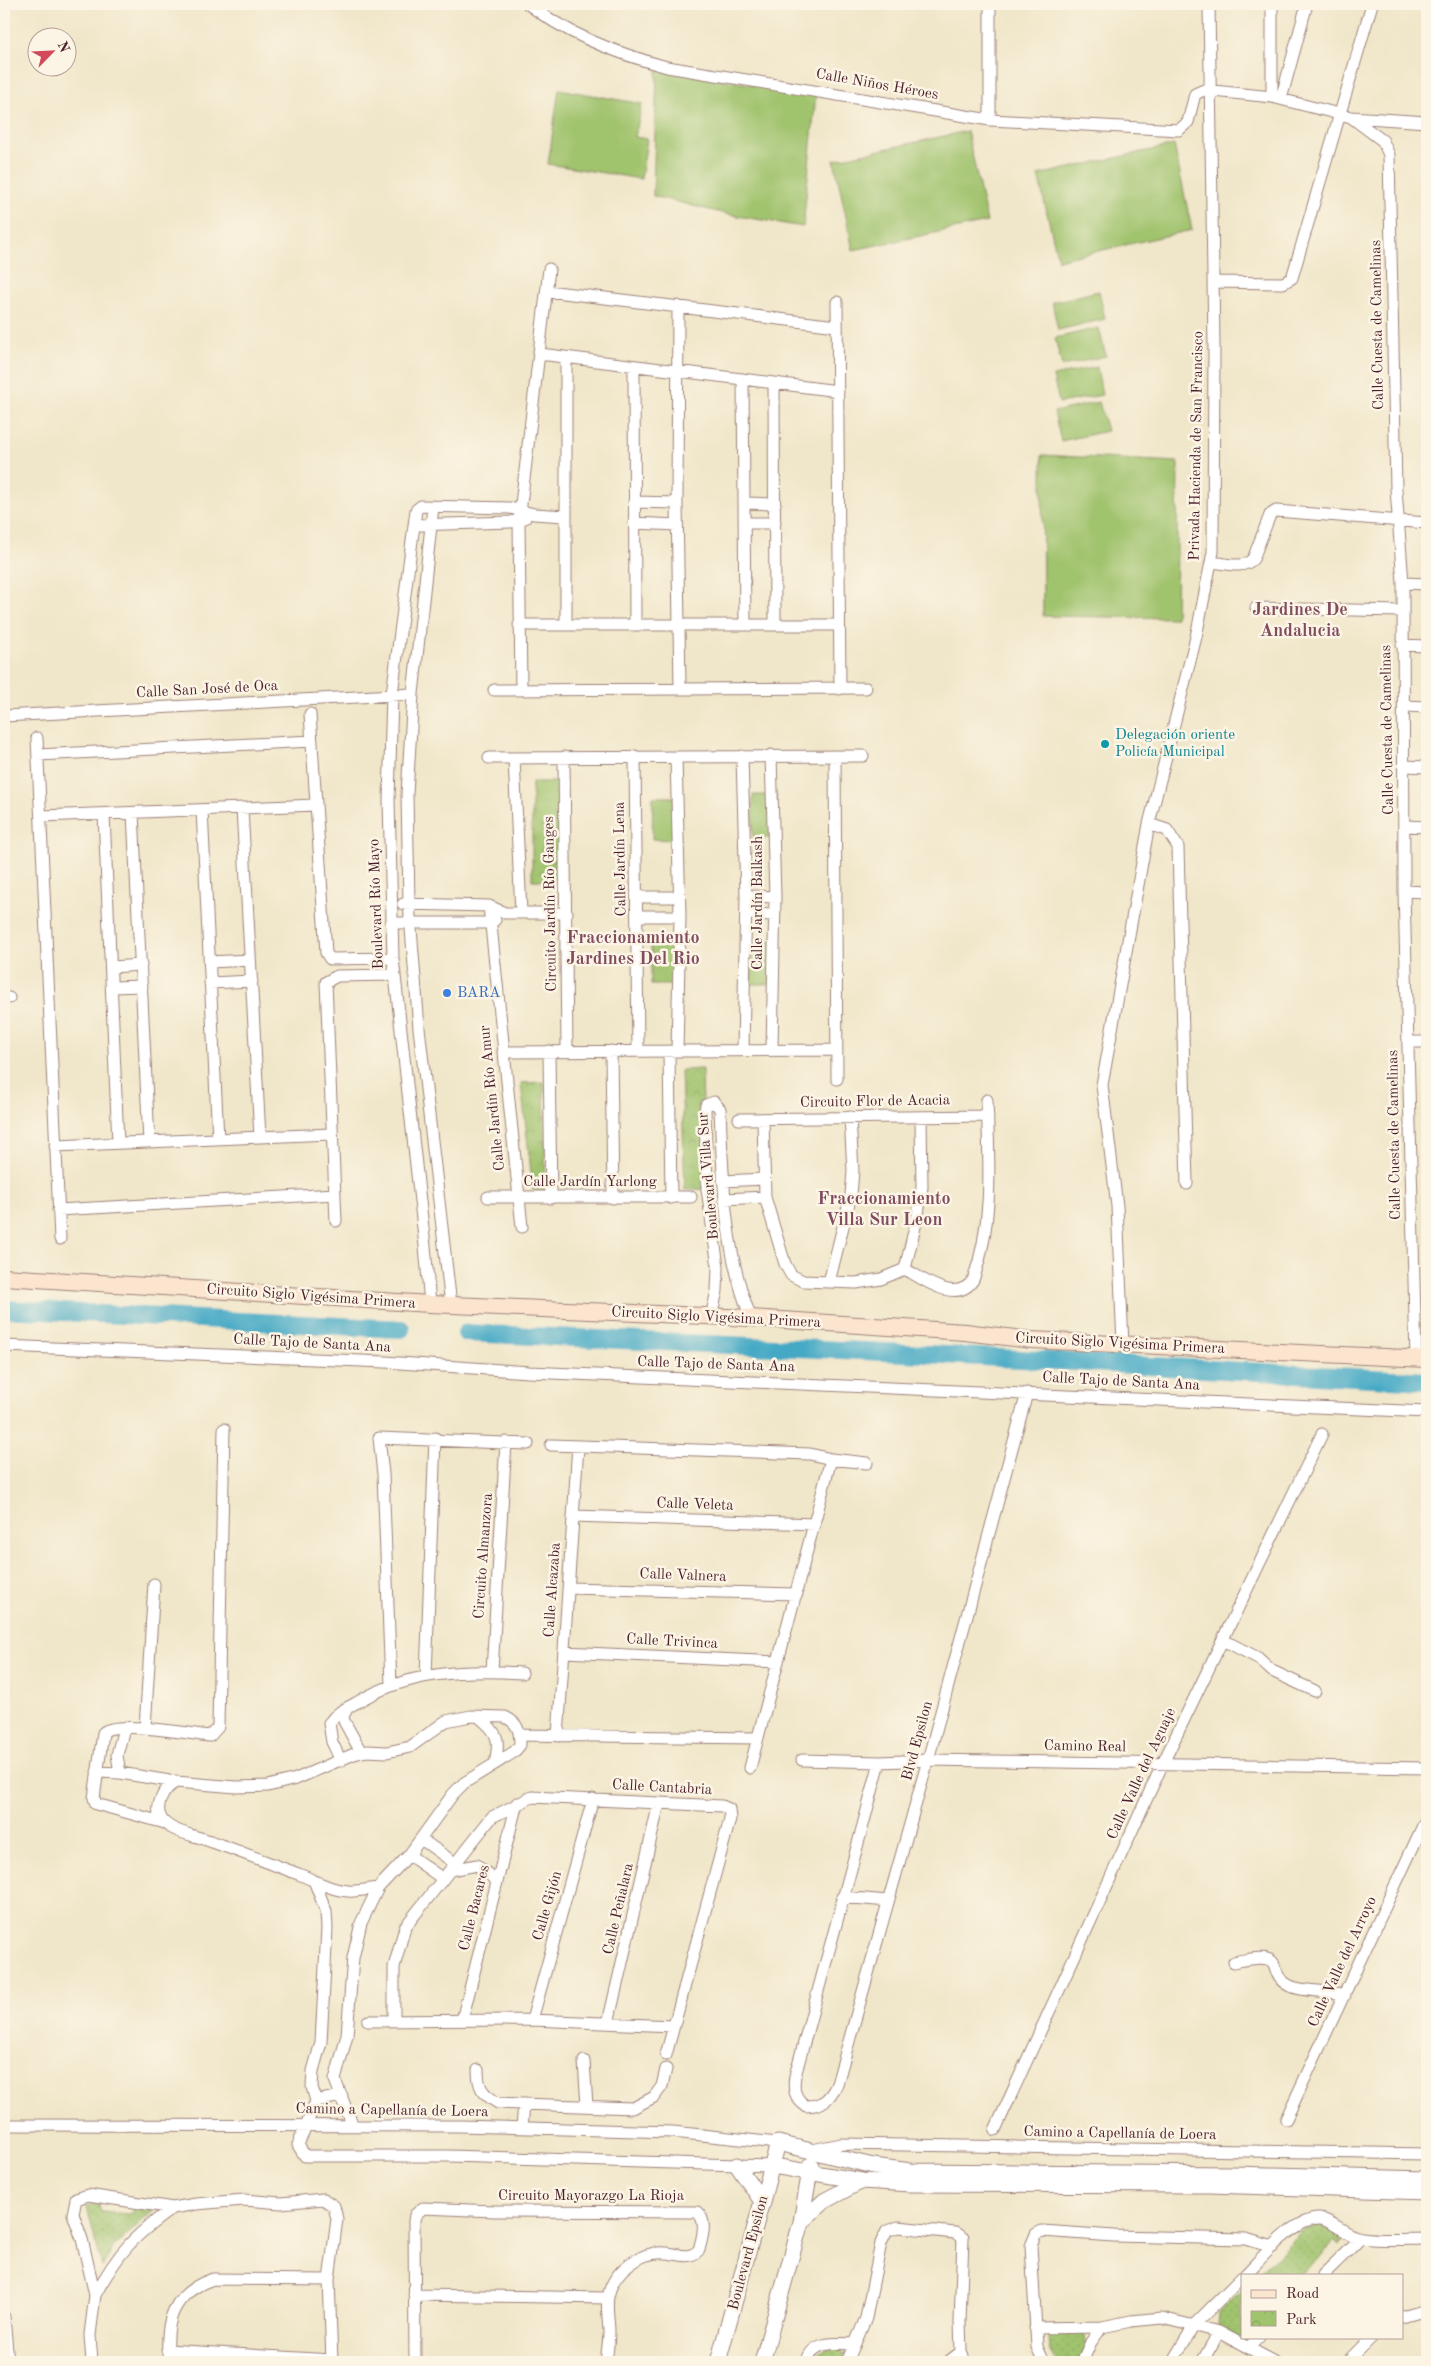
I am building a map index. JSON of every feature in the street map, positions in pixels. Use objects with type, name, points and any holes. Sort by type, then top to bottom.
[{"type":"main road","name":"Circuito Siglo Vigésima Primera","points":[[4,1277],[430,1304],[751,1318],[965,1332],[1031,1340],[1421,1359]]},
{"type":"street","name":"Calle Niños Héroes","points":[[528,4],[572,31],[613,51],[639,60],[990,120],[1179,130],[1188,122],[1194,94],[1198,91],[1210,91]]},
{"type":"street","points":[[990,4],[990,120]]},
{"type":"street","name":"Privada Hacienda de San Francisco","points":[[1123,1345],[1117,1206],[1102,1084],[1149,824],[1196,636],[1212,562],[1213,282],[1209,4]]},
{"type":"street","points":[[1272,4],[1276,98]]},
{"type":"street","points":[[1276,98],[1307,4]]},
{"type":"street","points":[[1213,282],[1283,283],[1292,278],[1346,116],[1372,4]]},
{"type":"street","points":[[1210,91],[1276,98],[1346,116],[1427,122]]},
{"type":"street","name":"Calle Cuesta de Camelinas","points":[[1346,116],[1383,142],[1389,154],[1396,489],[1400,522],[1403,583],[1402,645],[1405,706],[1404,891],[1408,1042],[1421,1359]]},
{"type":"street","points":[[521,690],[519,625],[520,516],[549,269]]},
{"type":"street","points":[[547,291],[837,326]]},
{"type":"street","points":[[836,302],[840,689]]},
{"type":"street","points":[[678,306],[676,503],[680,688]]},
{"type":"street","points":[[540,354],[838,391]]},
{"type":"street","points":[[566,358],[566,624]]},
{"type":"street","points":[[634,366],[635,624]]},
{"type":"street","points":[[743,379],[745,626]]},
{"type":"street","points":[[774,383],[775,625]]},
{"type":"street","points":[[634,502],[676,503]]},
{"type":"street","points":[[744,503],[774,504]]},
{"type":"street","name":"Boulevard Río Mayo","points":[[430,1304],[393,958],[388,800],[392,694],[416,510],[421,506],[433,507]]},
{"type":"street","points":[[451,1305],[410,923],[407,794],[413,694],[433,507],[510,508],[520,516]]},
{"type":"street","points":[[1212,562],[1243,566],[1249,563],[1253,559],[1270,515],[1276,511],[1427,523]]},
{"type":"street","points":[[414,525],[431,526],[534,514],[565,516]]},
{"type":"street","points":[[634,523],[677,524]]},
{"type":"street","points":[[744,523],[775,523]]},
{"type":"street","points":[[1403,583],[1427,584]]},
{"type":"street","points":[[1256,608],[1402,611]]},
{"type":"street","points":[[519,625],[838,625]]},
{"type":"street","points":[[1402,645],[1427,646]]},
{"type":"street","points":[[494,690],[866,688]]},
{"type":"street","name":"Calle San José de Oca","points":[[4,716],[413,694]]},
{"type":"street","points":[[1405,706],[1427,707]]},
{"type":"street","points":[[310,714],[326,953],[330,959],[393,958]]},
{"type":"street","points":[[37,738],[60,1239]]},
{"type":"street","points":[[38,755],[312,741]]},
{"type":"street","name":"Calle Jardín Balkash","points":[[771,755],[775,897],[772,1050]]},
{"type":"street","name":"Calle Jardín Lena","points":[[635,756],[638,1051]]},
{"type":"street","name":"Calle Jardín Balkash","points":[[742,756],[746,896],[743,1050]]},
{"type":"street","points":[[835,756],[838,1079]]},
{"type":"street","points":[[489,758],[863,756]]},
{"type":"street","name":"Circuito Jardín Río Ganges","points":[[564,757],[567,1051]]},
{"type":"street","points":[[671,1198],[673,1051],[680,916],[676,757]]},
{"type":"street","name":"Circuito Jardín Río Ganges","points":[[514,758],[521,913]]},
{"type":"street","points":[[1405,766],[1427,767]]},
{"type":"street","points":[[42,816],[316,805]]},
{"type":"street","points":[[242,808],[260,1137]]},
{"type":"street","points":[[202,810],[218,1139]]},
{"type":"street","points":[[133,812],[149,1142]]},
{"type":"street","points":[[104,814],[113,987],[118,1143]]},
{"type":"street","points":[[1149,824],[1167,830],[1178,847],[1187,1184]]},
{"type":"street","points":[[1405,826],[1427,827]]},
{"type":"street","points":[[1404,891],[1427,892]]},
{"type":"street","points":[[746,896],[775,897]]},
{"type":"street","points":[[637,897],[680,897]]},
{"type":"street","points":[[391,904],[489,906],[505,913],[567,913]]},
{"type":"street","name":"Calle Jardín Río Amur","points":[[489,906],[522,1227]]},
{"type":"street","points":[[391,923],[490,924],[505,913]]},
{"type":"street","points":[[746,914],[775,915]]},
{"type":"street","points":[[637,916],[680,916]]},
{"type":"street","points":[[210,962],[250,960]]},
{"type":"street","points":[[112,967],[141,965]]},
{"type":"street","points":[[336,1221],[326,982],[337,976],[395,975]]},
{"type":"street","points":[[210,983],[252,981]]},
{"type":"street","points":[[113,987],[142,986]]},
{"type":"street","points":[[1408,1042],[1427,1042]]},
{"type":"street","points":[[504,1052],[837,1050]]},
{"type":"street","points":[[549,1051],[551,1198]]},
{"type":"street","points":[[611,1051],[613,1198]]},
{"type":"street","points":[[763,1119],[764,1197],[785,1264],[791,1275],[803,1281],[868,1282],[905,1269],[944,1290],[958,1290],[969,1285],[976,1271],[988,1218],[987,1100]]},
{"type":"street","name":"Boulevard Villa Sur","points":[[711,1317],[717,1291],[718,1267],[707,1189],[705,1110],[710,1102],[718,1104],[720,1109],[724,1199],[733,1264],[751,1318]]},
{"type":"street","name":"Circuito Flor de Acacia","points":[[738,1119],[988,1116]]},
{"type":"street","points":[[905,1269],[918,1214],[922,1187],[921,1117]]},
{"type":"street","points":[[829,1282],[851,1195],[853,1171],[850,1118]]},
{"type":"street","points":[[55,1146],[332,1134]]},
{"type":"street","points":[[723,1181],[764,1179]]},
{"type":"street","points":[[58,1210],[334,1194]]},
{"type":"street","name":"Calle Jardín Yarlong","points":[[488,1197],[691,1198]]},
{"type":"street","points":[[724,1199],[764,1197]]},
{"type":"street","points":[[718,1267],[733,1264]]},
{"type":"street","name":"Calle Tajo de Santa Ana","points":[[4,1346],[376,1361],[529,1372],[1427,1412]]},
{"type":"street","name":"Blvd Epsilon","points":[[842,1896],[795,2076],[793,2088],[797,2098],[806,2106],[813,2106],[826,2101],[832,2095],[928,1760],[1027,1393]]},
{"type":"street","points":[[224,1429],[218,1727],[210,1736],[145,1728],[109,1728],[103,1733],[94,1798],[96,1804],[165,1823],[177,1830],[242,1852],[315,1882],[347,1891],[378,1888]]},
{"type":"street","name":"Calle Valle del Aguaje","points":[[995,2130],[1163,1763],[1322,1434]]},
{"type":"street","points":[[391,1685],[383,1474],[379,1438],[435,1438],[528,1444]]},
{"type":"street","points":[[426,1676],[435,1438]]},
{"type":"street","name":"Circuito Almanzora","points":[[492,1671],[506,1442]]},
{"type":"street","points":[[551,1445],[810,1454],[832,1459],[868,1462]]},
{"type":"street","name":"Calle Alcazaba","points":[[558,1736],[578,1446]]},
{"type":"street","points":[[750,1768],[832,1459]]},
{"type":"street","name":"Calle Veleta","points":[[573,1516],[815,1524]]},
{"type":"street","points":[[145,1728],[154,1584]]},
{"type":"street","name":"Calle Valnera","points":[[568,1588],[796,1594]]},
{"type":"street","points":[[1223,1640],[1258,1658],[1272,1671],[1316,1691]]},
{"type":"street","name":"Calle Trivinca","points":[[564,1652],[778,1662]]},
{"type":"street","points":[[340,1760],[332,1742],[329,1723],[338,1712],[378,1689],[426,1676],[492,1671],[522,1673]]},
{"type":"street","points":[[348,1707],[345,1710],[344,1722],[361,1752]]},
{"type":"street","points":[[479,1717],[493,1728],[497,1737],[499,1747],[495,1764]]},
{"type":"street","points":[[97,1772],[236,1787],[268,1786],[296,1779],[361,1752],[386,1752],[410,1746],[446,1720],[506,1717],[512,1720],[519,1729],[520,1744],[514,1752],[464,1783],[452,1794],[421,1840],[378,1888],[361,1924],[353,1958],[347,2035],[335,2080],[352,2124]]},
{"type":"street","points":[[120,1773],[117,1755],[124,1728]]},
{"type":"street","points":[[520,1735],[757,1738]]},
{"type":"street","name":"Camino Real","points":[[802,1760],[1163,1763],[1427,1768]]},
{"type":"street","points":[[880,1762],[842,1896],[888,1901]]},
{"type":"street","points":[[165,1823],[158,1806],[162,1794],[167,1787],[176,1782]]},
{"type":"street","name":"Calle Cantabria","points":[[394,2021],[394,1966],[400,1935],[492,1817],[532,1796],[722,1806],[729,1809],[731,1813],[666,2055]]},
{"type":"street","name":"Calle Gijón","points":[[532,2020],[593,1799]]},
{"type":"street","name":"Calle Peñalara","points":[[608,2023],[660,1802]]},
{"type":"street","name":"Calle Bacares","points":[[462,2020],[518,1803]]},
{"type":"street","name":"Calle Valle del Arroyo","points":[[1286,2119],[1427,1817]]},
{"type":"street","points":[[421,1840],[453,1867],[477,1865],[497,1881]]},
{"type":"street","points":[[409,1855],[443,1879]]},
{"type":"street","points":[[315,1882],[326,1911],[327,1928],[321,2042],[312,2087],[316,2101],[298,2146],[300,2152],[308,2157],[449,2156],[773,2166],[862,2181],[954,2184],[1210,2186],[1427,2192]]},
{"type":"street","points":[[1234,1962],[1258,1957],[1268,1958],[1272,1960],[1279,1976],[1289,1986],[1345,1994]]},
{"type":"street","points":[[368,2021],[532,2020],[673,2026]]},
{"type":"street","points":[[584,2061],[587,2106]]},
{"type":"street","points":[[478,2070],[478,2085],[486,2096],[498,2103],[633,2108],[654,2097],[662,2086],[666,2069]]},
{"type":"street","points":[[316,2101],[342,2096]]},
{"type":"street","points":[[522,2128],[524,2104]]},
{"type":"street","name":"Camino a Capellanía de Loera","points":[[4,2125],[352,2124],[673,2132],[778,2143]]},
{"type":"street","points":[[778,2143],[873,2166],[911,2171],[1232,2174],[1427,2179]]},
{"type":"street","name":"Boulevard Epsilon","points":[[718,2362],[778,2143]]},
{"type":"street","name":"Camino a Capellanía de Loera","points":[[812,2150],[841,2144],[1427,2154]]},
{"type":"street","points":[[762,2362],[801,2222],[812,2150]]},
{"type":"street","points":[[737,2165],[762,2203]]},
{"type":"street","points":[[801,2222],[824,2201],[862,2181]]},
{"type":"street","points":[[92,2362],[90,2335],[95,2295],[82,2239],[73,2214],[76,2199],[80,2196],[95,2195],[173,2208],[244,2200],[281,2203],[317,2199],[329,2201],[335,2209],[336,2219],[328,2280],[332,2361],[168,2350]]},
{"type":"street","points":[[95,2295],[114,2260],[149,2225],[173,2208]]},
{"type":"street","name":"Circuito Mayorazgo La Rioja","points":[[415,2362],[414,2221],[415,2215],[423,2208],[494,2211],[693,2210],[701,2214],[704,2229],[696,2253],[683,2256],[656,2253],[634,2260],[615,2278],[608,2298],[609,2333],[606,2362]]},
{"type":"street","points":[[1245,2274],[1292,2229],[1317,2218],[1325,2220],[1346,2233],[1361,2238],[1427,2239]]},
{"type":"street","points":[[847,2362],[866,2318],[881,2243],[887,2231],[898,2227],[955,2233],[963,2238],[963,2357],[948,2362]]},
{"type":"street","points":[[1044,2362],[1037,2347],[1031,2246],[1036,2234],[1042,2230],[1114,2236],[1246,2239],[1273,2247]]},
{"type":"street","points":[[1324,2274],[1361,2238]]},
{"type":"street","points":[[1172,2362],[1195,2324],[1241,2278]]},
{"type":"street","points":[[169,2362],[167,2337],[170,2316],[178,2303],[199,2284],[213,2279],[328,2280]]},
{"type":"street","points":[[414,2296],[608,2298]]},
{"type":"street","points":[[1404,2316],[1427,2310]]},
{"type":"street","points":[[4,2317],[6,2358]]},
{"type":"street","points":[[1035,2328],[1102,2327],[1155,2318],[1195,2324],[1219,2332],[1274,2362]]},
{"type":"street","points":[[1082,2362],[1091,2342],[1102,2327]]},
{"type":"street","points":[[1202,2362],[1219,2332]]},
{"type":"street","points":[[1249,2347],[1257,2338]]},
{"type":"street","points":[[1347,2362],[1371,2338]]},
{"type":"street","points":[[807,2362],[810,2353],[824,2345],[831,2343],[855,2344]]},
{"type":"green space","points":[[657,70],[816,94],[803,227],[726,214],[653,196]]},
{"type":"green space","points":[[559,89],[642,104],[635,137],[647,139],[641,179],[548,164]]},
{"type":"green space","points":[[967,131],[987,222],[853,250],[834,160]]},
{"type":"green space","points":[[1174,145],[1192,230],[1058,260],[1038,175]]},
{"type":"green space","points":[[1099,291],[1105,319],[1058,330],[1052,302]]},
{"type":"green space","points":[[1099,328],[1106,356],[1062,366],[1055,338]]},
{"type":"green space","points":[[1097,367],[1102,395],[1059,403],[1053,376]]},
{"type":"green space","points":[[1099,402],[1107,431],[1061,441],[1054,412]]},
{"type":"green space","points":[[1042,455],[1178,462],[1176,618],[1043,616]]},
{"type":"green space","points":[[532,782],[560,782],[561,880],[532,880]]},
{"type":"green space","points":[[753,795],[776,795],[776,838],[753,838]]},
{"type":"green space","points":[[653,797],[675,797],[675,840],[652,839]]},
{"type":"green space","points":[[752,941],[775,941],[774,984],[751,984]]},
{"type":"green space","points":[[651,942],[674,943],[673,985],[651,985]]},
{"type":"green space","points":[[702,1069],[705,1189],[685,1190],[681,1070]]},
{"type":"green space","points":[[544,1082],[546,1190],[533,1190],[521,1083]]},
{"type":"green space","points":[[98,2202],[101,2212],[131,2214],[135,2208],[151,2208],[153,2211],[114,2247],[102,2267],[87,2207]]},
{"type":"green space","points":[[1327,2222],[1346,2236],[1340,2247],[1335,2241],[1301,2274],[1259,2274],[1304,2229]]},
{"type":"green space","points":[[1241,2291],[1241,2338],[1260,2338],[1250,2347],[1216,2335],[1218,2314]]},
{"type":"green space","points":[[1058,2331],[1084,2333],[1087,2345],[1078,2362],[1057,2362],[1050,2354],[1049,2336]]},
{"type":"green space","points":[[831,2347],[842,2350],[844,2357],[842,2361],[818,2362],[820,2352]]},
{"type":"waterway","points":[[4,1309],[401,1329]]},
{"type":"waterway","points":[[466,1333],[927,1354],[1427,1381]]},
{"type":"place","name":"Delegación oriente Policía Municipal","points":[[1105,744]]},
{"type":"place","name":"BARA","points":[[447,993]]},
{"type":"district","name":"Jardines De Andalucia","points":[[1300,620]]},
{"type":"district","name":"Fraccionamiento Jardines Del Rio","points":[[633,948]]},
{"type":"district","name":"Fraccionamiento Villa Sur Leon","points":[[884,1209]]}]
